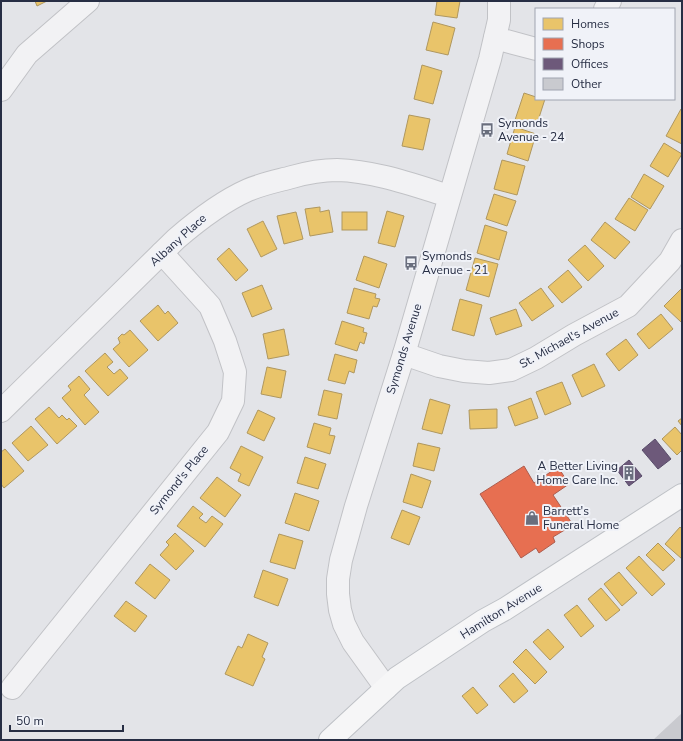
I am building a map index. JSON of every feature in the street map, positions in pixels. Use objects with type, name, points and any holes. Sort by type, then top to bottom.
[{"type":"main road","name":"Hamilton Avenue","points":[[330,740],[397,678],[682,495]]},
{"type":"street","name":"Symonds Avenue","points":[[386,688],[353,642],[344,624],[338,594],[338,579],[341,560],[348,532],[404,354],[495,38],[499,20],[499,1]]},
{"type":"street","points":[[1,90],[27,54],[85,2]]},
{"type":"street","points":[[495,38],[535,49]]},
{"type":"street","name":"Albany Place","points":[[1,411],[196,221],[224,202],[249,190],[305,174],[336,170],[366,174],[398,181],[449,196]]},
{"type":"street","name":"St. Michael's Avenue","points":[[404,354],[439,366],[464,371],[489,373],[511,370],[536,358],[574,335],[628,306],[670,260],[682,240]]},
{"type":"street","name":"Symond's Place","points":[[12,688],[218,432],[233,401],[234,372],[226,341],[210,306],[162,253]]},
{"type":"building: Homes","points":[[35,1],[47,1],[37,6]]},
{"type":"building: Homes","points":[[437,1],[460,1],[457,18],[435,15]]},
{"type":"building: Homes","points":[[433,22],[455,28],[448,55],[426,50]]},
{"type":"building: Homes","points":[[422,65],[442,71],[433,104],[414,99]]},
{"type":"building: Homes","points":[[524,93],[535,97],[535,100],[545,100],[536,127],[515,120]]},
{"type":"building: Homes","points":[[681,109],[682,110],[682,144],[666,136]]},
{"type":"building: Homes","points":[[409,115],[430,119],[423,150],[402,146]]},
{"type":"building: Homes","points":[[515,127],[536,134],[528,161],[507,154]]},
{"type":"building: Homes","points":[[664,143],[682,154],[668,177],[650,166]]},
{"type":"building: Homes","points":[[502,160],[525,166],[517,195],[494,189]]},
{"type":"building: Homes","points":[[644,174],[664,186],[650,209],[631,197]]},
{"type":"building: Homes","points":[[494,194],[516,201],[507,226],[486,219]]},
{"type":"building: Homes","points":[[629,198],[648,210],[635,231],[615,219]]},
{"type":"building: Homes","points":[[320,207],[320,212],[329,210],[333,232],[310,236],[305,209]]},
{"type":"building: Homes","points":[[387,211],[404,216],[395,247],[378,243]]},
{"type":"building: Homes","points":[[296,212],[303,239],[284,244],[277,216]]},
{"type":"building: Homes","points":[[342,212],[367,212],[367,230],[342,230]]},
{"type":"building: Homes","points":[[263,221],[277,249],[261,257],[247,229]]},
{"type":"building: Homes","points":[[605,222],[630,242],[615,259],[591,240]]},
{"type":"building: Homes","points":[[485,225],[507,232],[499,260],[477,253]]},
{"type":"building: Homes","points":[[585,245],[604,266],[588,281],[568,260]]},
{"type":"building: Homes","points":[[229,248],[248,270],[236,281],[217,259]]},
{"type":"building: Homes","points":[[364,256],[387,264],[379,288],[356,280]]},
{"type":"building: Homes","points":[[475,258],[498,264],[489,297],[466,290]]},
{"type":"building: Homes","points":[[568,270],[582,287],[562,303],[548,287]]},
{"type":"building: Homes","points":[[262,285],[272,309],[252,317],[242,293]]},
{"type":"building: Homes","points":[[354,288],[376,294],[375,298],[380,299],[377,307],[373,306],[369,319],[347,313]]},
{"type":"building: Homes","points":[[541,288],[554,306],[532,321],[519,303]]},
{"type":"building: Homes","points":[[682,288],[682,321],[681,322],[664,306]]},
{"type":"building: Homes","points":[[460,299],[482,305],[474,336],[452,330]]},
{"type":"building: Homes","points":[[158,305],[165,314],[168,311],[178,323],[158,341],[140,321]]},
{"type":"building: Homes","points":[[516,309],[522,326],[496,335],[490,318]]},
{"type":"building: Homes","points":[[661,314],[673,329],[649,349],[637,334]]},
{"type":"building: Homes","points":[[342,321],[364,328],[363,332],[367,333],[364,344],[360,342],[357,351],[335,344]]},
{"type":"building: Homes","points":[[284,329],[289,355],[268,359],[263,334]]},
{"type":"building: Homes","points":[[130,330],[148,350],[129,367],[113,349],[120,343],[118,338]]},
{"type":"building: Homes","points":[[626,339],[638,355],[619,371],[606,354]]},
{"type":"building: Homes","points":[[105,353],[113,362],[107,367],[114,374],[120,369],[128,378],[108,396],[85,371]]},
{"type":"building: Homes","points":[[335,354],[357,360],[354,373],[349,371],[345,384],[328,380]]},
{"type":"building: Homes","points":[[594,364],[605,386],[582,397],[572,375]]},
{"type":"building: Homes","points":[[267,367],[286,371],[281,398],[261,394]]},
{"type":"building: Homes","points":[[79,376],[90,389],[84,395],[99,412],[85,425],[62,398],[71,390],[68,386]]},
{"type":"building: Homes","points":[[562,382],[571,404],[545,415],[536,392]]},
{"type":"building: Homes","points":[[324,390],[342,394],[337,419],[318,415]]},
{"type":"building: Homes","points":[[531,398],[538,418],[515,426],[508,407]]},
{"type":"building: Homes","points":[[430,399],[450,405],[442,434],[422,429]]},
{"type":"building: Homes","points":[[49,407],[59,418],[62,415],[67,420],[69,418],[77,426],[57,444],[35,419]]},
{"type":"building: Homes","points":[[497,409],[497,428],[470,429],[469,410]]},
{"type":"building: Homes","points":[[258,410],[275,418],[264,441],[247,433]]},
{"type":"building: Homes","points":[[682,418],[682,426],[678,421]]},
{"type":"building: Homes","points":[[314,423],[331,428],[329,435],[335,436],[330,454],[307,447]]},
{"type":"building: Homes","points":[[31,426],[48,445],[28,461],[12,443]]},
{"type":"building: Homes","points":[[675,427],[682,435],[682,450],[677,455],[662,439]]},
{"type":"building: Homes","points":[[418,443],[440,448],[434,471],[413,466]]},
{"type":"building: Homes","points":[[241,446],[263,457],[249,486],[238,481],[241,474],[230,468]]},
{"type":"building: Homes","points":[[5,449],[24,471],[4,488],[1,484],[1,452]]},
{"type":"building: Homes","points":[[305,457],[326,464],[318,489],[297,483]]},
{"type":"building: Homes","points":[[411,474],[431,481],[422,508],[403,502]]},
{"type":"building: Homes","points":[[217,477],[241,495],[225,517],[200,498]]},
{"type":"building: Homes","points":[[295,493],[319,501],[309,531],[285,523]]},
{"type":"building: Homes","points":[[193,506],[203,514],[199,518],[206,523],[212,516],[223,524],[205,547],[177,526]]},
{"type":"building: Homes","points":[[402,510],[420,517],[409,545],[391,538]]},
{"type":"building: Homes","points":[[680,527],[682,529],[682,559],[665,544]]},
{"type":"building: Homes","points":[[175,533],[194,551],[176,570],[160,555],[169,545],[166,542]]},
{"type":"building: Homes","points":[[279,534],[303,541],[295,569],[270,562]]},
{"type":"building: Homes","points":[[658,543],[675,560],[663,571],[646,555]]},
{"type":"building: Homes","points":[[639,556],[665,584],[652,596],[626,568]]},
{"type":"building: Homes","points":[[150,564],[170,580],[155,599],[135,583]]},
{"type":"building: Homes","points":[[263,570],[288,579],[278,606],[254,597]]},
{"type":"building: Homes","points":[[619,572],[637,593],[622,606],[604,584]]},
{"type":"building: Homes","points":[[601,588],[620,610],[606,621],[588,599]]},
{"type":"building: Homes","points":[[126,601],[147,616],[135,632],[114,616]]},
{"type":"building: Homes","points":[[577,605],[594,626],[581,637],[564,615]]},
{"type":"building: Homes","points":[[548,629],[564,647],[550,660],[533,642]]},
{"type":"building: Homes","points":[[248,634],[268,643],[262,657],[265,659],[253,686],[225,674],[238,646],[242,648]]},
{"type":"building: Homes","points":[[526,649],[547,672],[535,684],[513,662]]},
{"type":"building: Homes","points":[[513,673],[528,691],[514,703],[499,686]]},
{"type":"building: Homes","points":[[473,687],[488,705],[477,714],[462,696]]},
{"type":"building: Shops","name":"Barrett's Funeral Home","points":[[524,466],[534,483],[558,467],[569,484],[553,495],[573,525],[553,537],[555,542],[539,553],[536,548],[521,558],[480,494]]},
{"type":"building: Offices","points":[[655,439],[671,459],[658,469],[642,450]]},
{"type":"building: Offices","name":"A Better Living Home Care Inc.","points":[[629,460],[642,476],[629,486],[617,470]]},
{"type":"building: Other","points":[[682,713],[682,740],[653,740]]},
{"type":"place","name":"Symonds Avenue - 24","points":[[487,130]]},
{"type":"place","name":"Symonds Avenue - 21","points":[[411,263]]},
{"type":"place","name":"A Better Living Home Care Inc.","points":[[629,473]]},
{"type":"place","name":"Barrett's Funeral Home","points":[[532,518]]}]
